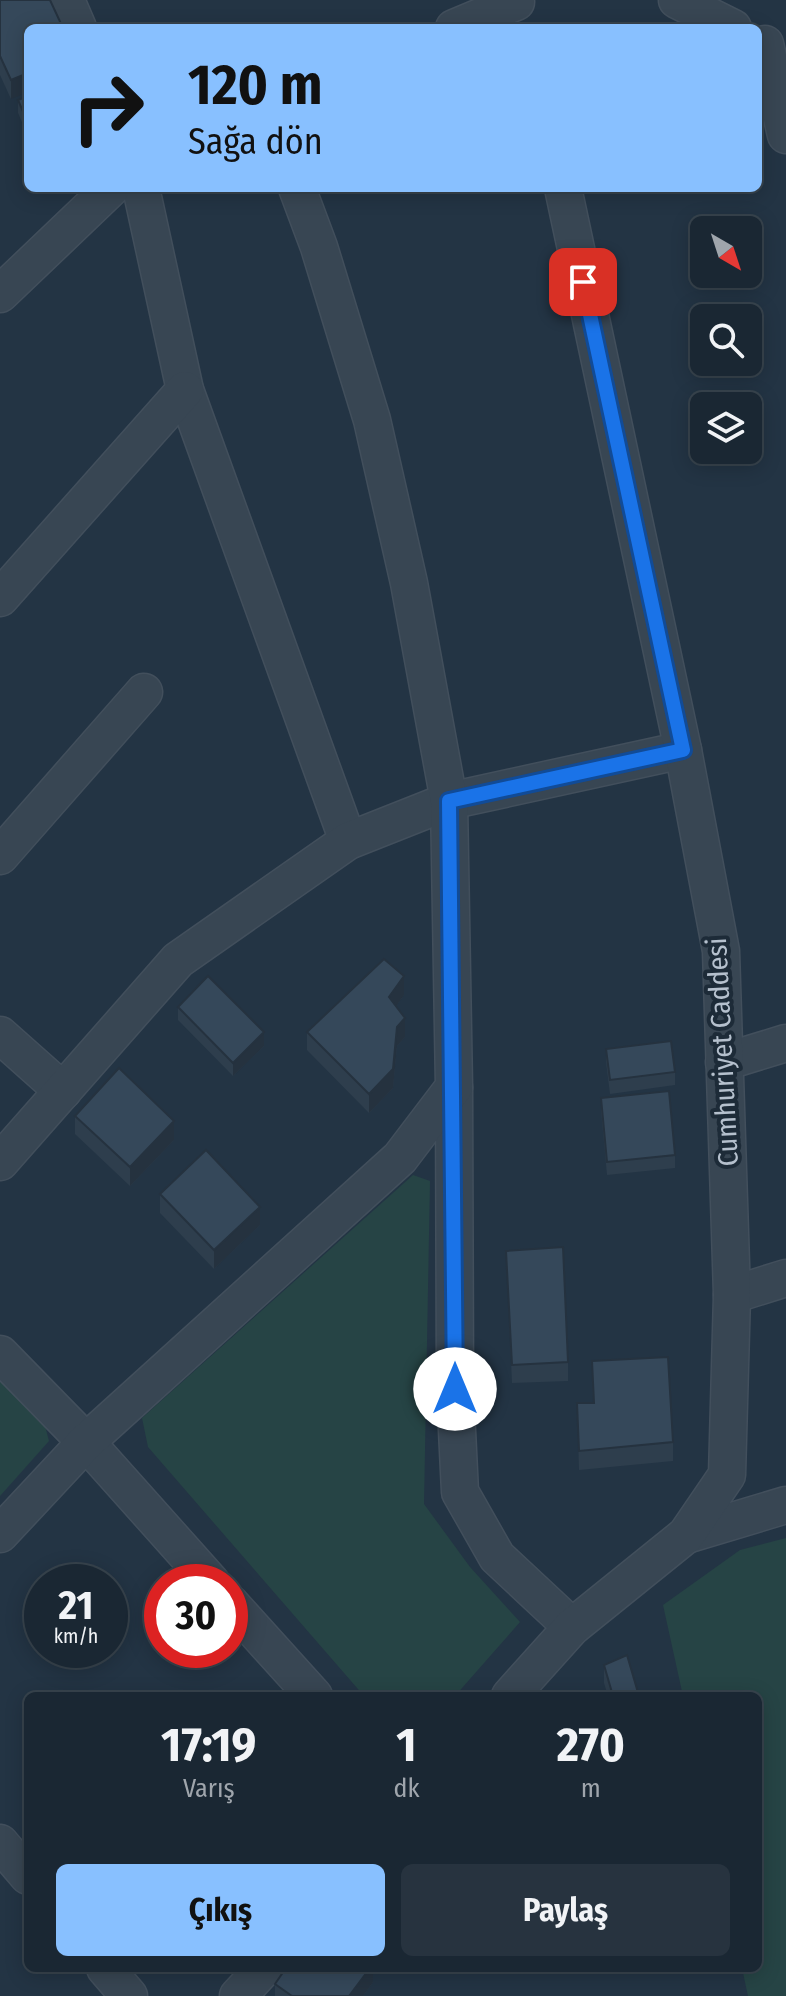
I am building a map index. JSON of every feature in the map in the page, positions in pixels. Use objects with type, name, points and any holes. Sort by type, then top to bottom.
[{"type":"street","points":[[66,0],[76,24]]},
{"type":"street","points":[[677,0],[726,24]]},
{"type":"street","points":[[468,24],[519,10]]},
{"type":"street","points":[[762,45],[786,135]]},
{"type":"street","points":[[0,294],[107,192]]},
{"type":"street","points":[[142,192],[185,390],[348,841]]},
{"type":"street","points":[[298,192],[319,247],[372,420],[409,583],[449,801],[455,1389],[460,1492],[497,1557],[572,1627]]},
{"type":"street","name":"Cumhuriyet Caddesi","points":[[514,1692],[572,1627],[686,1535],[727,1475],[732,1295],[721,951],[683,750],[564,192]]},
{"type":"street","points":[[0,598],[185,390]]},
{"type":"street","points":[[0,856],[144,692]]},
{"type":"street","points":[[0,1162],[178,960],[348,841],[449,801],[683,750]]},
{"type":"street","points":[[0,1035],[63,1091]]},
{"type":"street","points":[[724,1062],[786,1043]]},
{"type":"street","points":[[0,1534],[86,1442],[400,1158],[454,1087]]},
{"type":"street","points":[[732,1295],[786,1278]]},
{"type":"street","points":[[0,1354],[86,1442],[195,1564]]},
{"type":"street","points":[[686,1535],[786,1505]]},
{"type":"street","points":[[248,1623],[310,1692]]},
{"type":"street","points":[[0,1843],[24,1871]]},
{"type":"street","points":[[108,1972],[129,1996]]},
{"type":"street","points":[[238,1996],[260,1972]]},
{"type":"green space","points":[[413,1175],[430,1181],[424,1504],[470,1567],[520,1622],[459,1692],[361,1692],[148,1447],[142,1418]]},
{"type":"green space","points":[[0,1374],[41,1411],[49,1441],[0,1496]]},
{"type":"green space","points":[[786,1538],[786,1996],[748,1996],[743,1972],[762,1972],[762,1692],[682,1692],[663,1605],[740,1550]]},
{"type":"building","points":[[0,0],[50,0],[61,24],[24,24],[24,75],[11,80],[0,56]]},
{"type":"building","points":[[24,98],[24,114],[18,100]]},
{"type":"building","points":[[384,959],[404,976],[389,997],[405,1018],[397,1027],[393,1069],[369,1094],[307,1032]]},
{"type":"building","points":[[208,976],[264,1032],[233,1063],[178,1007]]},
{"type":"building","points":[[671,1041],[675,1072],[610,1080],[606,1049]]},
{"type":"building","points":[[119,1068],[174,1121],[130,1167],[75,1116]]},
{"type":"building","points":[[669,1091],[675,1155],[607,1162],[601,1098]]},
{"type":"building","points":[[206,1150],[260,1207],[214,1250],[160,1194]]},
{"type":"building","points":[[563,1247],[568,1362],[512,1365],[506,1251]]},
{"type":"building","points":[[668,1357],[673,1442],[579,1451],[577,1403],[594,1403],[592,1361]]},
{"type":"building","points":[[627,1655],[638,1692],[612,1692],[604,1665]]},
{"type":"building","points":[[283,1972],[367,1972],[349,1996],[292,1996],[275,1984]]},
{"type":"route","points":[[455,1389],[449,801],[683,750],[583,282]]}]
